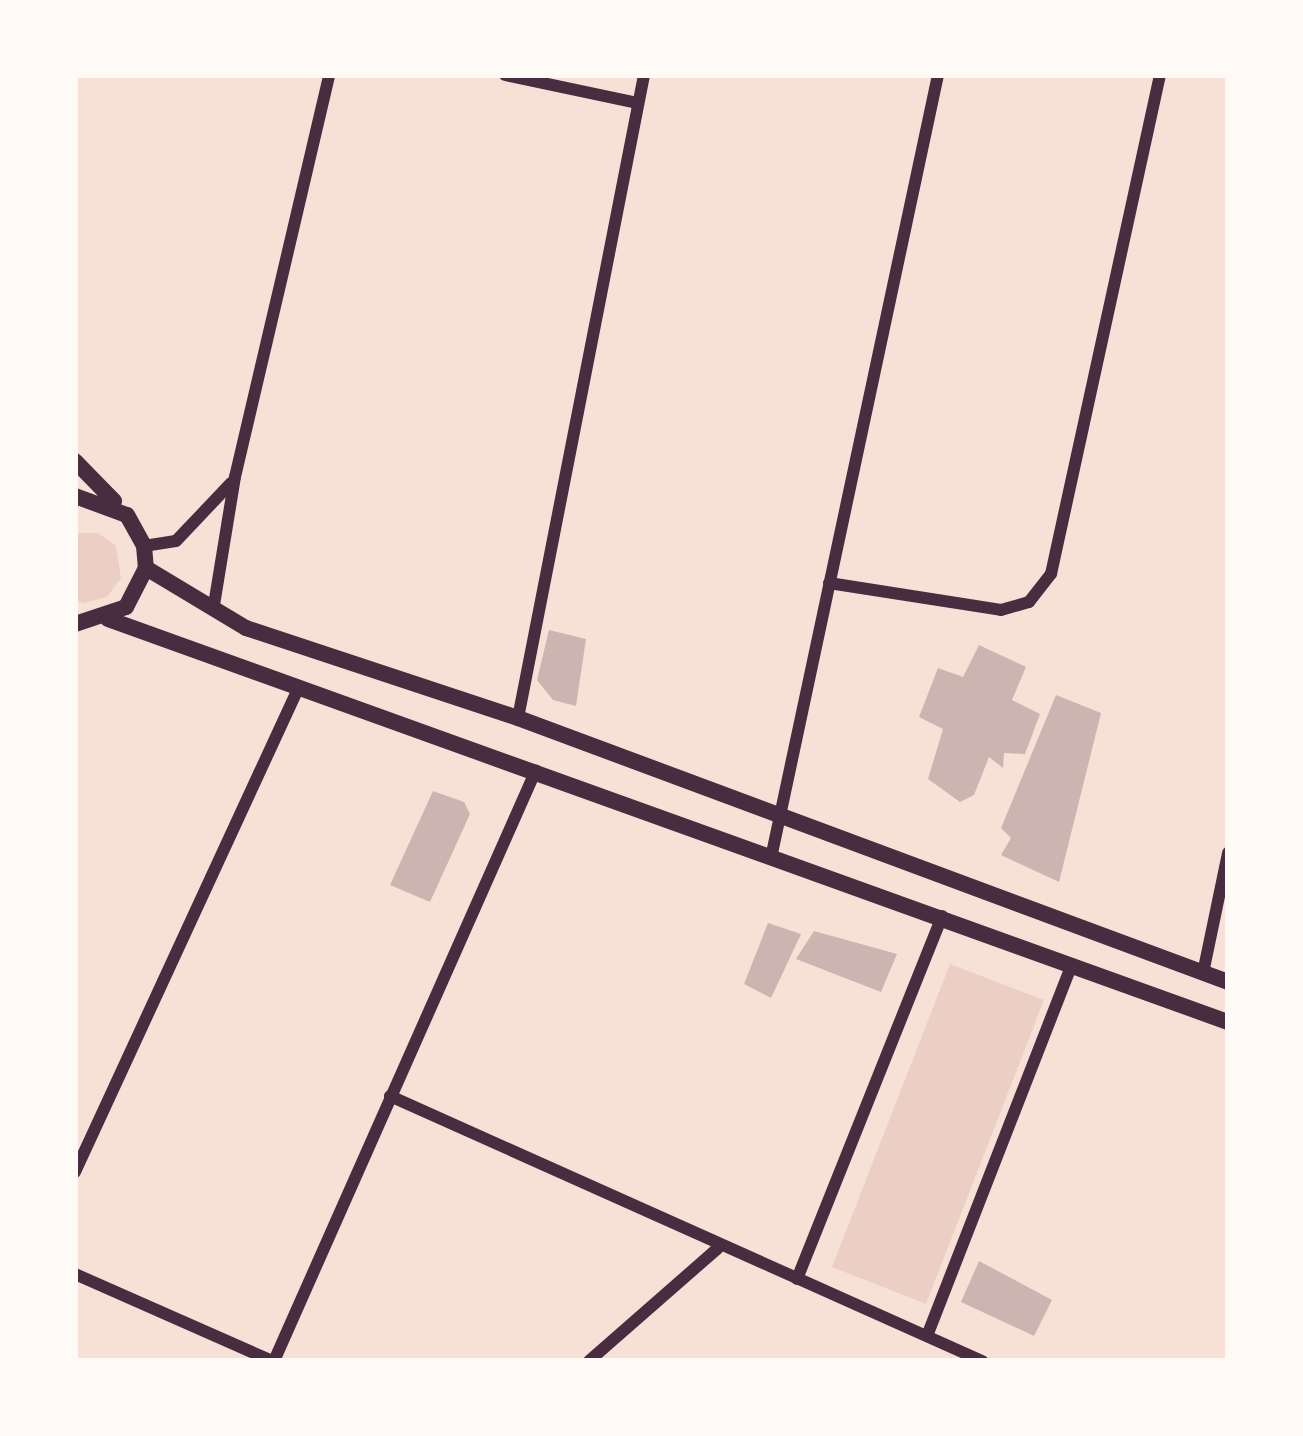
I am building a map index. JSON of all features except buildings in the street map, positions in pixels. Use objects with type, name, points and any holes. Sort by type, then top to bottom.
[{"type":"main road","points":[[75,461],[127,515],[144,546],[146,568],[140,589],[108,619]]},
{"type":"main road","points":[[75,496],[127,515]]},
{"type":"main road","points":[[146,568],[246,628],[518,718],[1228,982]]},
{"type":"main road","points":[[75,624],[108,619],[297,691],[537,769],[771,858],[942,914],[1228,1022]]},
{"type":"street","points":[[214,605],[235,477],[329,75]]},
{"type":"street","points":[[505,75],[638,103]]},
{"type":"street","points":[[518,718],[644,75]]},
{"type":"street","points":[[771,858],[938,75]]},
{"type":"street","points":[[829,583],[1001,610],[1029,602],[1052,574],[1160,75]]},
{"type":"street","points":[[144,546],[176,541],[235,477]]},
{"type":"street","points":[[75,1172],[297,691]]},
{"type":"street","points":[[75,1274],[273,1361],[537,769]]},
{"type":"street","points":[[1202,973],[1228,853]]},
{"type":"street","points":[[797,1280],[942,914]]},
{"type":"street","points":[[927,1336],[1072,964]]},
{"type":"street","points":[[390,1096],[718,1248],[982,1361]]},
{"type":"street","points":[[589,1361],[718,1248]]},
{"type":"shaded area","points":[[75,533],[98,533],[116,546],[121,578],[107,597],[84,603],[75,600]]},
{"type":"shaded area","points":[[950,964],[1044,1000],[926,1304],[832,1267]]}]
